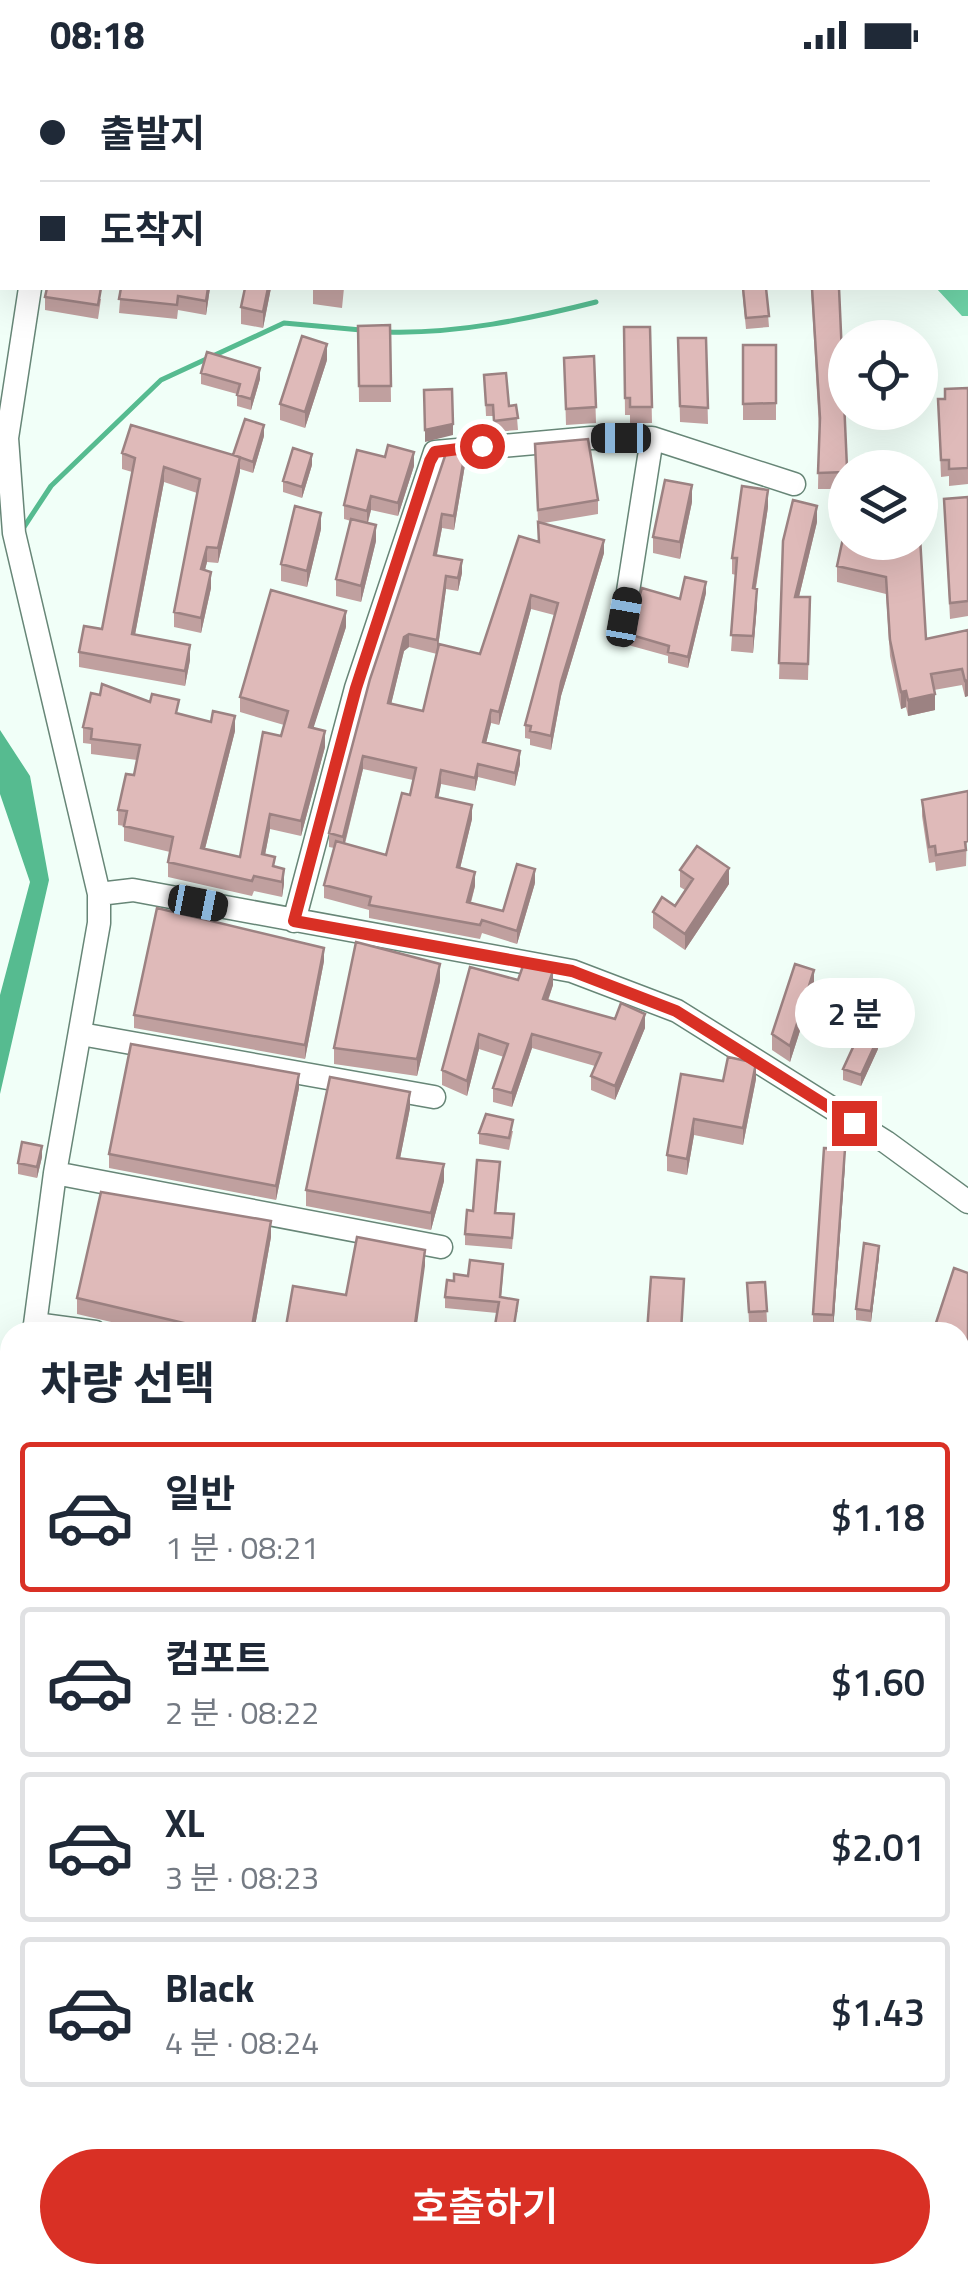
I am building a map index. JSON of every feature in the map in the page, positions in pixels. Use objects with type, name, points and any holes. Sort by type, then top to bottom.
[{"type":"street","points":[[30,290],[3,460],[15,536],[100,894],[35,1322]]},
{"type":"street","points":[[294,921],[356,688],[435,452],[591,438],[652,438],[794,484]]},
{"type":"street","points":[[624,617],[652,438]]},
{"type":"street","points":[[100,894],[133,890],[572,971],[676,1011],[886,1142],[968,1202]]},
{"type":"street","points":[[81,1034],[434,1097]]},
{"type":"street","points":[[55,1173],[441,1247]]},
{"type":"shaded area","points":[[938,290],[968,290],[968,316],[962,316]]},
{"type":"shaded area","points":[[0,730],[30,776],[49,880],[0,1094],[0,995],[30,882],[0,794]]},
{"type":"building","points":[[47,290],[101,290],[98,305],[45,297]]},
{"type":"building","points":[[121,290],[208,290],[206,301],[178,296],[177,305],[119,299]]},
{"type":"building","points":[[245,290],[268,290],[263,312],[241,307]]},
{"type":"building","points":[[743,290],[766,290],[769,316],[746,318]]},
{"type":"building","points":[[812,290],[839,290],[840,320],[828,320],[828,430],[845,430],[846,450],[828,450],[828,473],[818,473],[820,418]]},
{"type":"building","points":[[390,325],[391,386],[359,386],[358,326]]},
{"type":"building","points":[[624,327],[650,327],[652,407],[630,407],[630,398],[625,398]]},
{"type":"building","points":[[302,336],[327,344],[305,412],[280,404]]},
{"type":"building","points":[[678,338],[706,338],[708,408],[680,406]]},
{"type":"building","points":[[743,345],[776,345],[776,403],[743,404]]},
{"type":"building","points":[[207,352],[260,368],[251,399],[237,395],[240,384],[201,373]]},
{"type":"building","points":[[594,356],[596,407],[566,409],[564,358]]},
{"type":"building","points":[[506,373],[509,406],[516,405],[518,418],[494,421],[493,405],[486,405],[484,375]]},
{"type":"building","points":[[968,388],[968,468],[949,469],[949,460],[941,460],[938,399],[945,399],[945,389]]},
{"type":"building","points":[[452,389],[453,424],[425,430],[424,390]]},
{"type":"building","points":[[245,419],[264,425],[253,462],[233,455]]},
{"type":"building","points":[[131,425],[240,457],[218,548],[207,547],[201,569],[211,572],[201,618],[174,612],[200,479],[164,467],[132,634],[190,645],[185,671],[79,652],[84,626],[102,629],[135,458],[122,453]]},
{"type":"building","points":[[588,439],[598,500],[538,510],[535,444]]},
{"type":"building","points":[[388,445],[414,452],[398,503],[371,496],[367,511],[344,505],[357,450],[385,457]]},
{"type":"building","points":[[293,448],[312,454],[302,487],[283,481]]},
{"type":"building","points":[[465,452],[454,516],[442,514],[434,555],[462,560],[458,578],[446,576],[437,640],[409,634],[404,637],[388,703],[423,711],[439,644],[480,654],[519,536],[539,542],[538,522],[604,540],[561,682],[551,736],[530,731],[531,726],[525,725],[558,603],[531,595],[499,712],[491,710],[483,742],[520,751],[515,773],[478,764],[475,778],[441,770],[436,797],[472,805],[457,867],[475,872],[467,902],[503,911],[517,864],[535,869],[517,931],[482,920],[480,925],[369,905],[371,897],[324,885],[336,841],[386,855],[402,793],[410,795],[416,768],[363,756],[343,837],[329,833],[370,679],[446,453]]},
{"type":"building","points":[[665,480],[692,485],[680,542],[653,537]]},
{"type":"building","points":[[742,486],[768,490],[753,588],[757,589],[753,636],[731,635],[737,558],[732,558]]},
{"type":"building","points":[[968,497],[968,601],[950,603],[944,499]]},
{"type":"building","points":[[793,500],[817,506],[795,597],[810,597],[808,664],[779,663],[783,541]]},
{"type":"building","points":[[295,506],[321,513],[307,571],[281,564]]},
{"type":"building","points":[[351,519],[376,525],[361,586],[336,579]]},
{"type":"building","points":[[838,560],[921,560],[926,639],[968,630],[968,680],[965,681],[962,669],[931,674],[935,694],[908,700],[906,691],[901,692],[890,640],[886,577],[837,566]]},
{"type":"building","points":[[685,577],[706,582],[688,657],[668,652],[669,646],[628,634],[642,588],[680,599]]},
{"type":"building","points":[[271,590],[346,611],[309,727],[325,731],[301,821],[270,814],[262,854],[275,857],[273,866],[284,869],[282,882],[254,876],[252,881],[168,862],[173,837],[124,826],[127,811],[118,810],[126,774],[134,775],[140,745],[91,739],[92,729],[83,727],[91,693],[100,695],[102,684],[150,702],[152,694],[179,700],[176,713],[211,722],[213,711],[235,716],[201,848],[240,857],[263,732],[281,736],[288,711],[240,697]]},
{"type":"building","points":[[968,791],[966,850],[936,855],[935,846],[929,847],[922,800]]},
{"type":"building","points":[[697,846],[729,868],[685,934],[653,912],[662,897],[675,906],[693,879],[680,870]]},
{"type":"building","points":[[157,908],[324,948],[305,1045],[134,1015]]},
{"type":"building","points":[[356,942],[440,964],[417,1059],[334,1048]]},
{"type":"building","points":[[524,963],[553,971],[543,999],[615,1019],[621,1003],[645,1014],[615,1086],[591,1076],[601,1053],[532,1034],[512,1093],[493,1088],[508,1044],[479,1034],[467,1081],[442,1070],[470,967],[518,980]]},
{"type":"building","points":[[795,964],[814,970],[790,1046],[772,1034]]},
{"type":"building","points":[[861,1030],[878,1038],[861,1075],[843,1069]]},
{"type":"building","points":[[131,1044],[299,1074],[276,1186],[109,1154]]},
{"type":"building","points":[[728,1057],[756,1063],[743,1128],[694,1119],[687,1159],[667,1155],[681,1074],[723,1081]]},
{"type":"building","points":[[330,1077],[410,1092],[397,1158],[444,1164],[431,1213],[306,1190]]},
{"type":"building","points":[[486,1114],[513,1120],[509,1138],[479,1133]]},
{"type":"building","points":[[22,1142],[42,1146],[37,1167],[18,1163]]},
{"type":"building","points":[[824,1148],[845,1149],[833,1315],[813,1314]]},
{"type":"building","points":[[477,1160],[500,1162],[495,1213],[514,1214],[512,1238],[465,1234],[467,1210],[473,1211]]},
{"type":"building","points":[[101,1192],[271,1221],[253,1322],[179,1322],[77,1298]]},
{"type":"building","points":[[357,1237],[425,1250],[415,1322],[287,1322],[293,1286],[346,1295]]},
{"type":"building","points":[[864,1243],[879,1246],[871,1311],[856,1309]]},
{"type":"building","points":[[470,1260],[503,1264],[500,1297],[518,1300],[515,1322],[496,1322],[499,1302],[445,1297],[447,1280],[454,1281],[454,1274],[468,1276]]},
{"type":"building","points":[[954,1268],[968,1273],[968,1322],[936,1322]]},
{"type":"building","points":[[651,1277],[684,1279],[682,1322],[648,1322]]},
{"type":"building","points":[[765,1282],[767,1311],[749,1312],[747,1283]]},
{"type":"waterway","points":[[387,332],[493,324],[596,302]]},
{"type":"waterway","points":[[22,530],[51,486],[161,380],[284,323],[361,330]]},
{"type":"route","points":[[482,446],[446,448],[435,452],[430,461],[356,688],[294,921],[572,971],[676,1011],[854,1123]]}]
